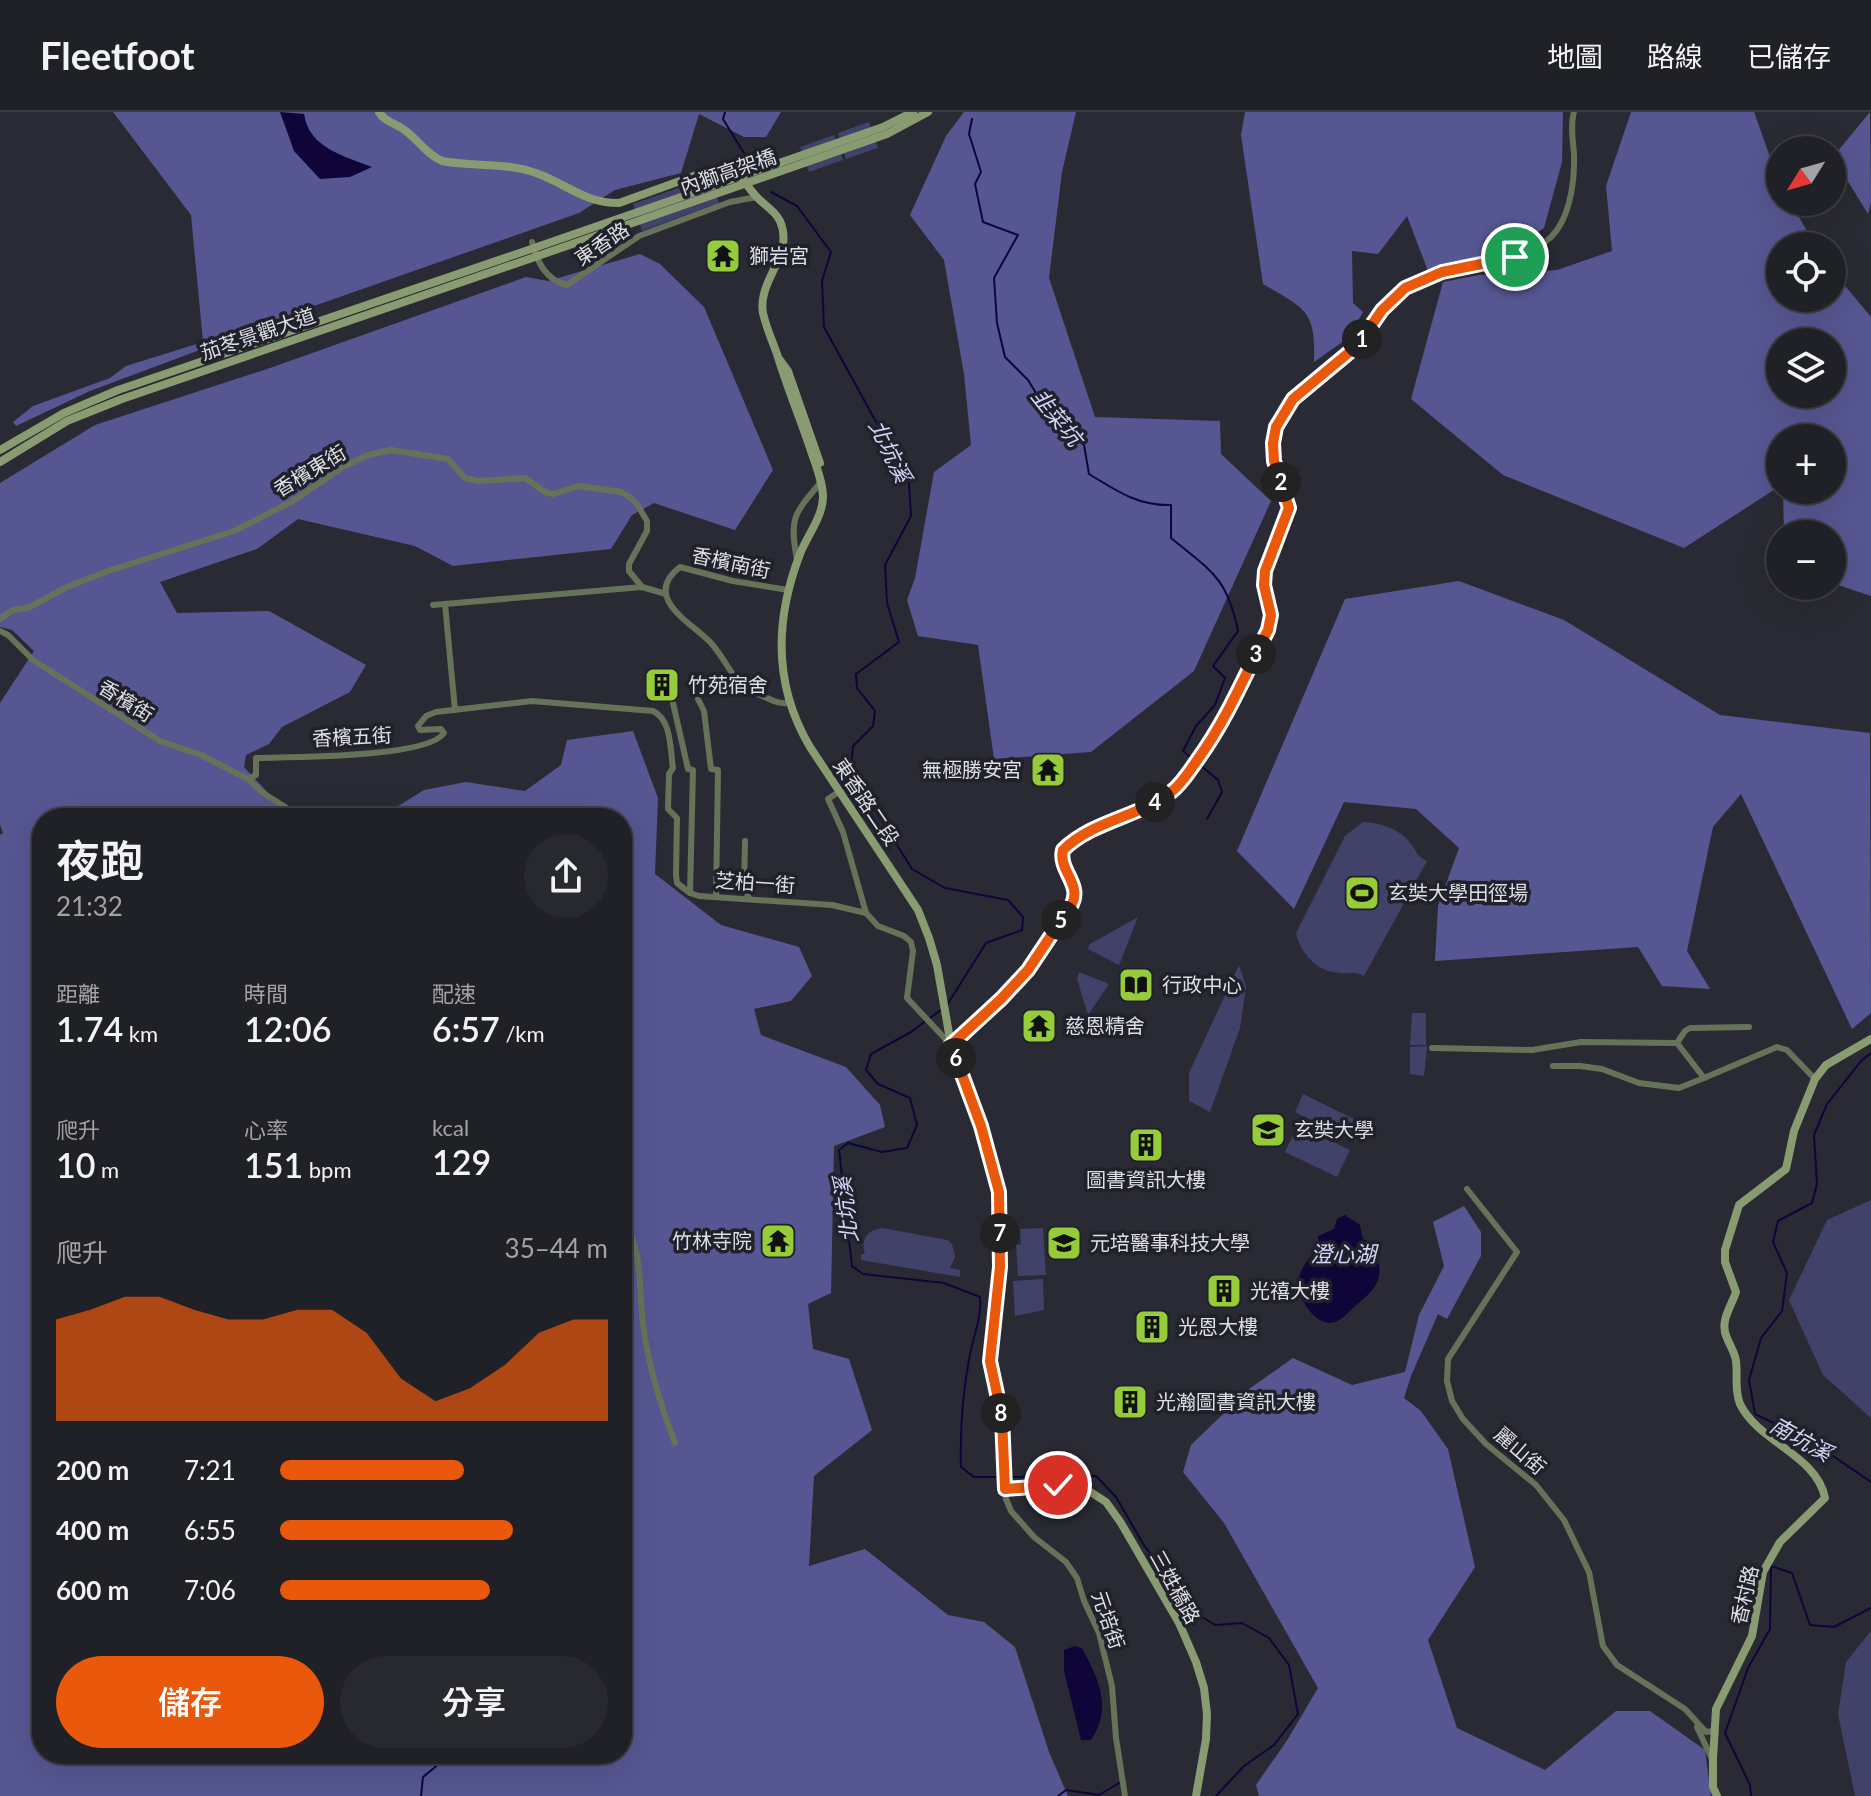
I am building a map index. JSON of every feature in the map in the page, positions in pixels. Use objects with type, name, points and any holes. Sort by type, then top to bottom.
[{"type":"street","points":[[379,112],[382,118],[403,129],[426,151],[442,161],[508,166],[537,173],[586,198],[603,203],[619,203],[716,168],[731,168],[757,197],[770,206],[784,235],[782,254],[763,296],[763,312],[821,482],[823,501],[788,590]]},
{"type":"street","name":"內獅高架橋","points":[[534,249],[883,127],[913,112]]},
{"type":"street","name":"內獅高架橋","points":[[534,249],[887,134],[928,112]]},
{"type":"street","points":[[951,1045],[1028,970],[1072,904],[1076,896],[1062,860],[1063,850],[1090,832],[1153,804],[1173,791],[1224,718],[1268,630],[1271,615],[1264,585],[1265,571],[1289,508],[1272,453],[1276,427],[1293,399],[1358,345],[1382,310],[1405,288],[1442,272],[1515,257],[1550,238],[1566,213],[1574,170],[1574,112]]},
{"type":"street","points":[[730,202],[744,180]]},
{"type":"street","name":"東香路","points":[[534,249],[537,263],[556,281],[567,285],[639,236],[730,202],[757,197]]},
{"type":"street","name":"茄苳景觀大道","points":[[0,450],[64,413],[118,390],[534,249]]},
{"type":"street","name":"茄苳景觀大道","points":[[0,462],[67,421],[122,399],[534,249]]},
{"type":"street","points":[[777,356],[788,371],[827,486],[825,515],[797,562]]},
{"type":"street","name":"香檳東街","points":[[0,619],[13,610],[28,608],[67,587],[108,571],[234,531],[291,502],[343,467],[368,455],[391,450],[448,459],[465,478],[478,481],[525,478],[553,494],[579,486],[621,492],[637,504],[647,521],[647,531],[629,564],[629,571],[642,587]]},
{"type":"street","points":[[797,562],[793,530],[795,514],[821,482]]},
{"type":"street","name":"香檳南街","points":[[666,594],[669,581],[680,567],[733,581],[788,590]]},
{"type":"street","points":[[433,605],[642,587],[666,594],[673,610],[714,646],[742,687],[782,704],[791,703]]},
{"type":"street","name":"東香路二段","points":[[788,590],[781,628],[784,684],[802,734],[918,910],[937,965],[951,1045]]},
{"type":"street","points":[[445,604],[455,710]]},
{"type":"street","name":"香檳街","points":[[0,631],[33,660],[160,741],[201,755],[248,779],[288,808]]},
{"type":"street","points":[[698,699],[704,711],[711,769]]},
{"type":"street","name":"芝柏一街","points":[[455,710],[532,701],[653,711],[666,723],[673,768],[669,774],[668,809],[677,818],[677,883],[690,893],[832,905],[866,913]]},
{"type":"street","points":[[673,703],[690,769],[690,893]]},
{"type":"street","name":"香檳五街","points":[[248,779],[256,775],[256,758],[405,750],[440,739],[444,733],[441,729],[420,730],[418,726],[426,716],[455,710]]},
{"type":"street","points":[[673,768],[718,770],[716,897]]},
{"type":"street","points":[[841,790],[828,799],[843,832],[866,913],[878,926],[911,942],[913,951],[907,998],[951,1045],[981,1126],[999,1192],[1000,1267],[990,1361],[1002,1417],[1005,1486]]},
{"type":"street","points":[[745,841],[744,887],[749,898]]},
{"type":"street","points":[[1677,1043],[1690,1028],[1749,1027]]},
{"type":"street","name":"香村路","points":[[1717,1796],[1713,1787],[1716,1709],[1752,1636],[1763,1572],[1773,1552],[1825,1498],[1821,1482],[1784,1447],[1754,1425],[1740,1404],[1735,1386],[1736,1358],[1724,1328],[1725,1316],[1736,1292],[1725,1257],[1739,1205],[1786,1169],[1794,1131],[1815,1079],[1826,1065],[1871,1039]]},
{"type":"street","points":[[1432,1048],[1532,1050],[1581,1042],[1677,1043]]},
{"type":"street","points":[[1677,1043],[1704,1078]]},
{"type":"street","points":[[1553,1066],[1602,1069],[1639,1083],[1679,1088],[1777,1047],[1787,1050],[1815,1079]]},
{"type":"street","name":"麗山街","points":[[1467,1189],[1517,1252],[1448,1359],[1447,1381],[1452,1401],[1463,1419],[1486,1444],[1536,1485],[1564,1520],[1589,1572],[1603,1646],[1617,1665],[1685,1709],[1696,1724],[1713,1760]]},
{"type":"street","points":[[632,1233],[641,1281],[643,1324],[656,1393],[675,1443]]},
{"type":"street","name":"元培街","points":[[1005,1486],[1011,1511],[1034,1537],[1066,1562],[1077,1578],[1099,1633],[1112,1686],[1125,1796]]},
{"type":"street","name":"三姓橋路","points":[[1005,1486],[1073,1486],[1089,1491],[1106,1502],[1121,1523],[1179,1623],[1204,1688],[1206,1739],[1196,1796]]},
{"type":"street","name":"麗山街","points":[[1696,1724],[1706,1732],[1713,1731]]},
{"type":"shaded area","points":[[113,112],[781,112],[766,137],[744,137],[699,114],[681,173],[615,190],[579,213],[223,338],[213,345],[90,391],[16,426],[13,422],[33,406],[110,378],[126,366],[203,342],[191,215]]},
{"type":"shaded area","points":[[964,112],[1076,112],[1062,172],[1049,278],[1095,417],[1220,421],[1221,454],[1271,501],[1194,671],[1091,752],[994,759],[978,645],[918,636],[907,600],[915,578],[934,472],[971,445],[964,374],[944,260],[910,215],[946,136]]},
{"type":"shaded area","points":[[1245,112],[1563,112],[1562,162],[1544,228],[1515,248],[1428,271],[1407,216],[1378,254],[1352,251],[1353,303],[1363,312],[1348,338],[1314,362],[1313,331],[1305,313],[1289,299],[1263,284],[1241,135]]},
{"type":"shaded area","points":[[1631,112],[1754,112],[1766,146],[1766,216],[1798,216],[1808,232],[1766,232],[1766,312],[1846,312],[1846,287],[1871,317],[1871,596],[1846,588],[1846,520],[1784,520],[1783,504],[1846,504],[1846,424],[1766,424],[1766,495],[1684,548],[1503,475],[1411,399],[1443,282],[1479,275],[1557,270],[1612,251],[1606,186]]},
{"type":"shaded area","points":[[1870,112],[1871,202],[1868,214],[1846,178],[1846,141]]},
{"type":"shaded area","points":[[869,122],[878,148],[846,159],[838,133]]},
{"type":"shaded area","points":[[834,135],[843,160],[809,172],[800,147]]},
{"type":"shaded area","points":[[709,177],[719,203],[642,231],[633,204]]},
{"type":"shaded area","points":[[640,254],[660,264],[704,307],[773,470],[735,530],[654,503],[632,515],[611,549],[453,566],[415,546],[298,519],[257,549],[160,582],[177,613],[269,611],[366,665],[350,692],[282,727],[269,744],[246,755],[244,767],[282,808],[32,808],[32,1764],[632,1764],[632,808],[395,808],[424,790],[466,782],[525,791],[561,765],[567,740],[633,731],[658,798],[655,874],[721,925],[799,947],[812,976],[791,1001],[754,1009],[761,1035],[846,1067],[880,1105],[885,1127],[834,1146],[831,1293],[808,1304],[813,1349],[849,1359],[872,1430],[814,1476],[809,1566],[865,1549],[948,1615],[984,1622],[1015,1647],[1049,1752],[1068,1796],[0,1796],[0,835],[3,833],[0,825],[0,703],[34,651],[12,630],[0,627],[0,483],[95,425],[270,368],[526,277],[548,281]]},
{"type":"shaded area","points":[[1459,581],[1564,620],[1720,715],[1870,733],[1871,1013],[1852,1029],[1741,794],[1713,827],[1687,951],[1710,989],[1662,986],[1638,947],[1435,961],[1438,906],[1459,848],[1416,809],[1344,802],[1294,909],[1237,851],[1345,599]]},
{"type":"shaded area","name":"玄奘大學田徑場","points":[[1363,822],[1398,832],[1427,861],[1364,976],[1332,972],[1317,965],[1306,955],[1296,933],[1345,836]]},
{"type":"shaded area","points":[[1138,917],[1119,965],[1088,949],[1090,944]]},
{"type":"shaded area","points":[[1239,965],[1246,987],[1240,1028],[1210,1112],[1189,1101],[1189,1073]]},
{"type":"shaded area","points":[[1079,972],[1109,984],[1088,1015],[1077,979]]},
{"type":"shaded area","points":[[1412,1013],[1426,1013],[1426,1045],[1410,1045]]},
{"type":"shaded area","points":[[1427,1046],[1424,1076],[1410,1074],[1410,1047]]},
{"type":"shaded area","points":[[1303,1094],[1364,1124],[1355,1142],[1295,1112]]},
{"type":"shaded area","points":[[1298,1125],[1350,1150],[1337,1177],[1285,1152]]},
{"type":"shaded area","points":[[1871,1200],[1871,1418],[1823,1375],[1789,1300],[1827,1220]]},
{"type":"shaded area","points":[[1464,1206],[1481,1232],[1481,1256],[1447,1319],[1438,1314],[1404,1398],[1421,1411],[1448,1449],[1475,1567],[1428,1640],[1457,1728],[1545,1770],[1616,1711],[1650,1711],[1705,1750],[1711,1796],[1259,1796],[1256,1785],[1318,1688],[1224,1523],[1183,1472],[1191,1445],[1249,1389],[1293,1358],[1352,1385],[1405,1372],[1419,1315],[1444,1266],[1433,1222]]},
{"type":"shaded area","points":[[883,1228],[947,1240],[952,1244],[955,1257],[950,1268],[960,1270],[960,1277],[861,1260],[861,1254],[865,1254],[866,1236],[873,1230]]},
{"type":"shaded area","points":[[1043,1228],[1046,1275],[1018,1276],[1016,1245],[1021,1244],[1020,1229]]},
{"type":"shaded area","points":[[1043,1279],[1044,1310],[1015,1316],[1013,1281]]},
{"type":"shaded area","points":[[1871,1631],[1871,1796],[1855,1796],[1838,1714],[1846,1662]]},
{"type":"water","points":[[280,112],[304,114],[307,126],[320,143],[372,167],[350,177],[320,179],[294,151]]},
{"type":"water","name":"澄心湖","points":[[1345,1215],[1360,1225],[1363,1239],[1375,1252],[1379,1267],[1378,1281],[1340,1320],[1329,1323],[1312,1313],[1296,1290],[1303,1267],[1319,1248],[1318,1236],[1334,1229],[1337,1219]]},
{"type":"water","points":[[1075,1646],[1082,1648],[1101,1693],[1101,1716],[1091,1740],[1081,1740],[1064,1671],[1064,1650]]},
{"type":"waterway","name":"北坑溪","points":[[725,112],[723,119],[750,163]]},
{"type":"waterway","name":"韭菜坑","points":[[972,119],[969,134],[981,172],[975,184],[983,222],[1018,235],[994,278],[997,323],[1005,357],[1028,380],[1047,411],[1084,445],[1089,474],[1138,500],[1171,505],[1171,538],[1215,577],[1229,598],[1238,631],[1213,666],[1225,678],[1215,705],[1196,726],[1183,751],[1218,780],[1222,792],[1207,819]]},
{"type":"waterway","name":"北坑溪","points":[[771,192],[797,206],[831,252],[822,281],[824,327],[909,482],[911,516],[885,565],[887,603],[899,642],[856,674],[857,688],[875,711],[873,726],[853,746],[851,771],[912,869],[945,888],[1008,900],[1023,917],[1022,930],[986,943],[947,1005]]},
{"type":"waterway","name":"北坑溪","points":[[942,1009],[911,1032],[871,1054],[866,1070],[878,1084],[910,1098],[917,1125],[907,1148],[882,1152],[848,1143],[839,1150],[852,1266],[863,1274],[944,1283],[980,1297],[980,1313],[963,1400],[961,1467],[974,1477],[1002,1477]]},
{"type":"waterway","name":"南坑溪","points":[[1871,1053],[1827,1104],[1814,1135],[1817,1184],[1812,1203],[1778,1221],[1773,1242],[1787,1273],[1782,1311],[1761,1338],[1749,1380],[1755,1414],[1811,1441],[1871,1482]]},
{"type":"waterway","name":"北坑溪","points":[[1009,1477],[1096,1476],[1116,1497],[1142,1542],[1189,1609],[1215,1625],[1242,1623],[1269,1638],[1289,1665],[1298,1714],[1274,1745],[1244,1766],[1216,1796]]},
{"type":"waterway","name":"南坑溪","points":[[1751,1796],[1750,1785],[1725,1733],[1748,1668],[1770,1629],[1771,1566],[1792,1573],[1810,1625],[1834,1627],[1871,1608]]},
{"type":"waterway","points":[[421,1796],[423,1777],[439,1764]]},
{"type":"waterway","points":[[1058,1796],[1066,1790],[1099,1795],[1119,1783]]},
{"type":"place","name":"獅岩宮","points":[[723,256]]},
{"type":"place","name":"竹苑宿舍","points":[[662,685]]},
{"type":"place","name":"無極勝安宮","points":[[1048,770]]},
{"type":"place","name":"玄奘大學田徑場","points":[[1362,893]]},
{"type":"place","name":"行政中心","points":[[1136,985]]},
{"type":"place","name":"慈恩精舍","points":[[1039,1026]]},
{"type":"place","name":"玄奘大學","points":[[1268,1130]]},
{"type":"place","name":"圖書資訊大樓","points":[[1146,1145]]},
{"type":"place","name":"竹林寺院","points":[[778,1241]]},
{"type":"place","name":"元培醫事科技大學","points":[[1064,1243]]},
{"type":"place","name":"光禧大樓","points":[[1224,1291]]},
{"type":"place","name":"光恩大樓","points":[[1152,1327]]},
{"type":"place","name":"光瀚圖書資訊大樓","points":[[1130,1402]]},
{"type":"route","points":[[1058,1485],[1005,1489],[1002,1417],[990,1361],[1001,1252],[999,1192],[981,1126],[951,1045],[1028,970],[1072,904],[1076,896],[1062,860],[1063,850],[1090,832],[1153,804],[1173,791],[1205,750],[1224,718],[1268,630],[1271,615],[1264,585],[1265,571],[1289,508],[1272,453],[1273,443],[1276,427],[1293,399],[1358,345],[1382,310],[1405,288],[1442,272],[1515,257]]}]
